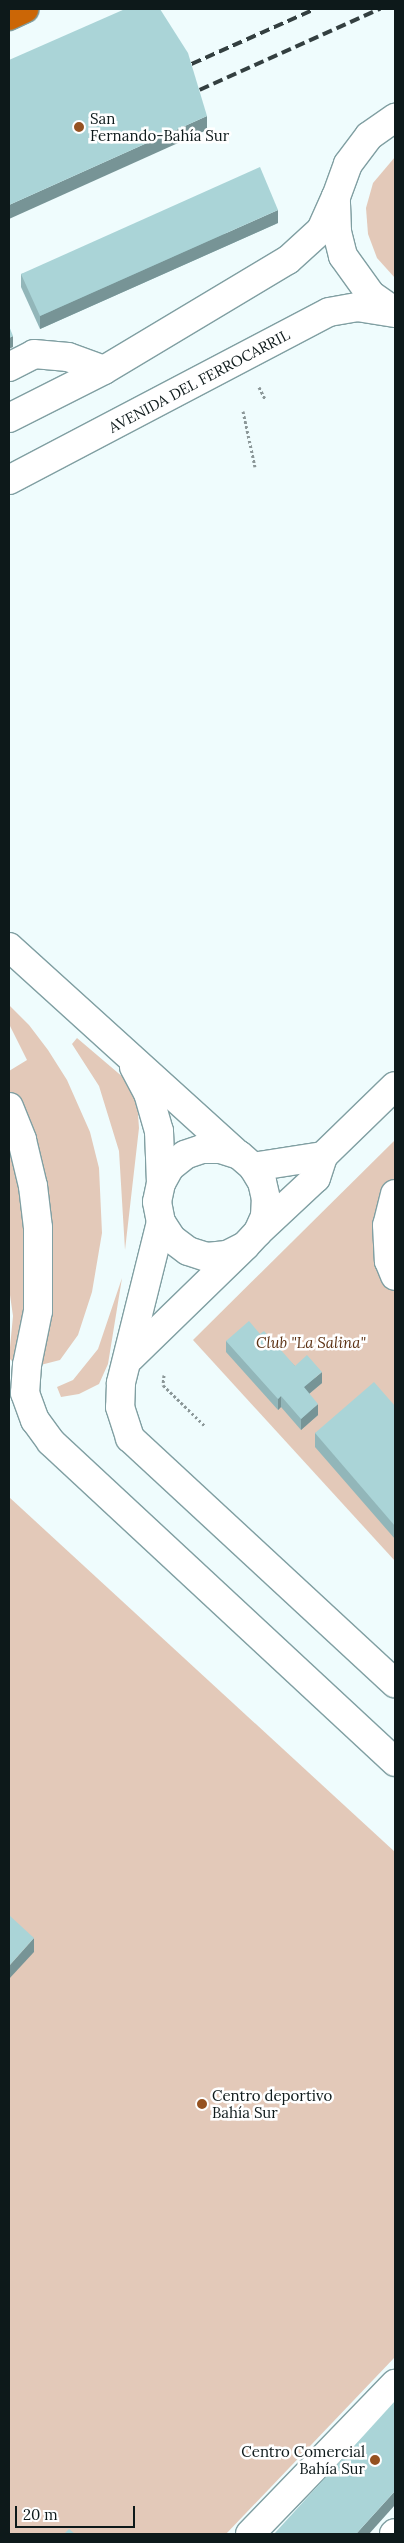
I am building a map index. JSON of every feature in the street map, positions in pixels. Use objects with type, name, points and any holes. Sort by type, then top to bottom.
[{"type":"highway","points":[[9,16],[24,9]]},
{"type":"street","points":[[9,418],[104,370],[288,260],[320,230],[353,157],[369,136],[395,118]]},
{"type":"street","points":[[336,197],[336,232],[343,256],[371,296],[395,313]]},
{"type":"street","name":"AVENIDA DEL FERROCARRIL","points":[[9,480],[329,312],[357,307],[395,313]]},
{"type":"street","points":[[9,367],[34,354],[68,358],[104,370]]},
{"type":"street","points":[[9,947],[246,1161],[262,1182],[266,1199],[265,1216],[252,1239],[227,1255],[207,1257],[188,1251],[172,1239],[161,1222],[157,1202],[161,1183],[159,1131],[148,1093],[126,1053]]},
{"type":"street","points":[[130,1358],[316,1178],[323,1156],[395,1086]]},
{"type":"street","points":[[9,1107],[22,1140],[33,1186],[38,1228],[38,1311],[27,1365],[25,1393],[34,1420],[51,1442],[395,1762]]},
{"type":"street","points":[[161,1183],[170,1167],[184,1155],[202,1149],[221,1149],[246,1161],[323,1156]]},
{"type":"street","points":[[395,1194],[386,1225],[389,1261],[395,1276]]},
{"type":"street","points":[[161,1222],[130,1358],[121,1383],[120,1407],[130,1438],[395,1683]]},
{"type":"street","points":[[250,2534],[395,2384]]},
{"type":"path","points":[[242,411],[255,467]]},
{"type":"green space","points":[[395,157],[395,278],[377,258],[368,234],[366,208],[373,183]]},
{"type":"green space","points":[[9,1005],[29,1025],[48,1050],[67,1080],[90,1132],[99,1168],[102,1233],[92,1292],[78,1335],[60,1360],[21,1370],[9,1358],[13,1316],[9,1288],[9,1071],[27,1060],[9,1024]]},
{"type":"green space","points":[[77,1038],[124,1078],[137,1100],[139,1128],[125,1250],[119,1151],[99,1086],[72,1044]]},
{"type":"green space","name":"Club \"La Salina\"","points":[[395,1140],[395,1561],[193,1340]]},
{"type":"green space","points":[[122,1278],[108,1364],[99,1384],[79,1394],[61,1397],[57,1387],[73,1380],[98,1349]]},
{"type":"green space","name":"Centro deportivo Bahía Sur","points":[[9,1497],[395,1852],[395,2357],[226,2534],[9,2534]]},
{"type":"building","points":[[125,9],[160,9],[188,53],[207,116],[9,205],[9,60]]},
{"type":"building","points":[[260,167],[278,210],[40,316],[21,274]]},
{"type":"building","points":[[9,326],[13,336],[9,338]]},
{"type":"building","points":[[249,1321],[260,1334],[264,1331],[295,1366],[307,1355],[322,1372],[304,1387],[318,1404],[301,1419],[281,1396],[278,1399],[226,1341]]},
{"type":"building","points":[[374,1382],[395,1406],[395,1526],[315,1433]]},
{"type":"building","points":[[9,1915],[34,1938],[9,1966]]},
{"type":"building","name":"Centro Comercial Bahía Sur","points":[[395,2401],[395,2491],[356,2534],[274,2534]]},
{"type":"building","points":[[69,2529],[75,2534],[64,2534]]},
{"type":"railway","points":[[178,70],[315,9]]},
{"type":"railway","points":[[186,96],[380,9]]},
{"type":"place","name":"San Fernando-Bahía Sur","points":[[79,127]]},
{"type":"place","name":"Centro deportivo Bahía Sur","points":[[202,2104]]},
{"type":"place","name":"Centro Comercial Bahía Sur","points":[[375,2460]]}]
